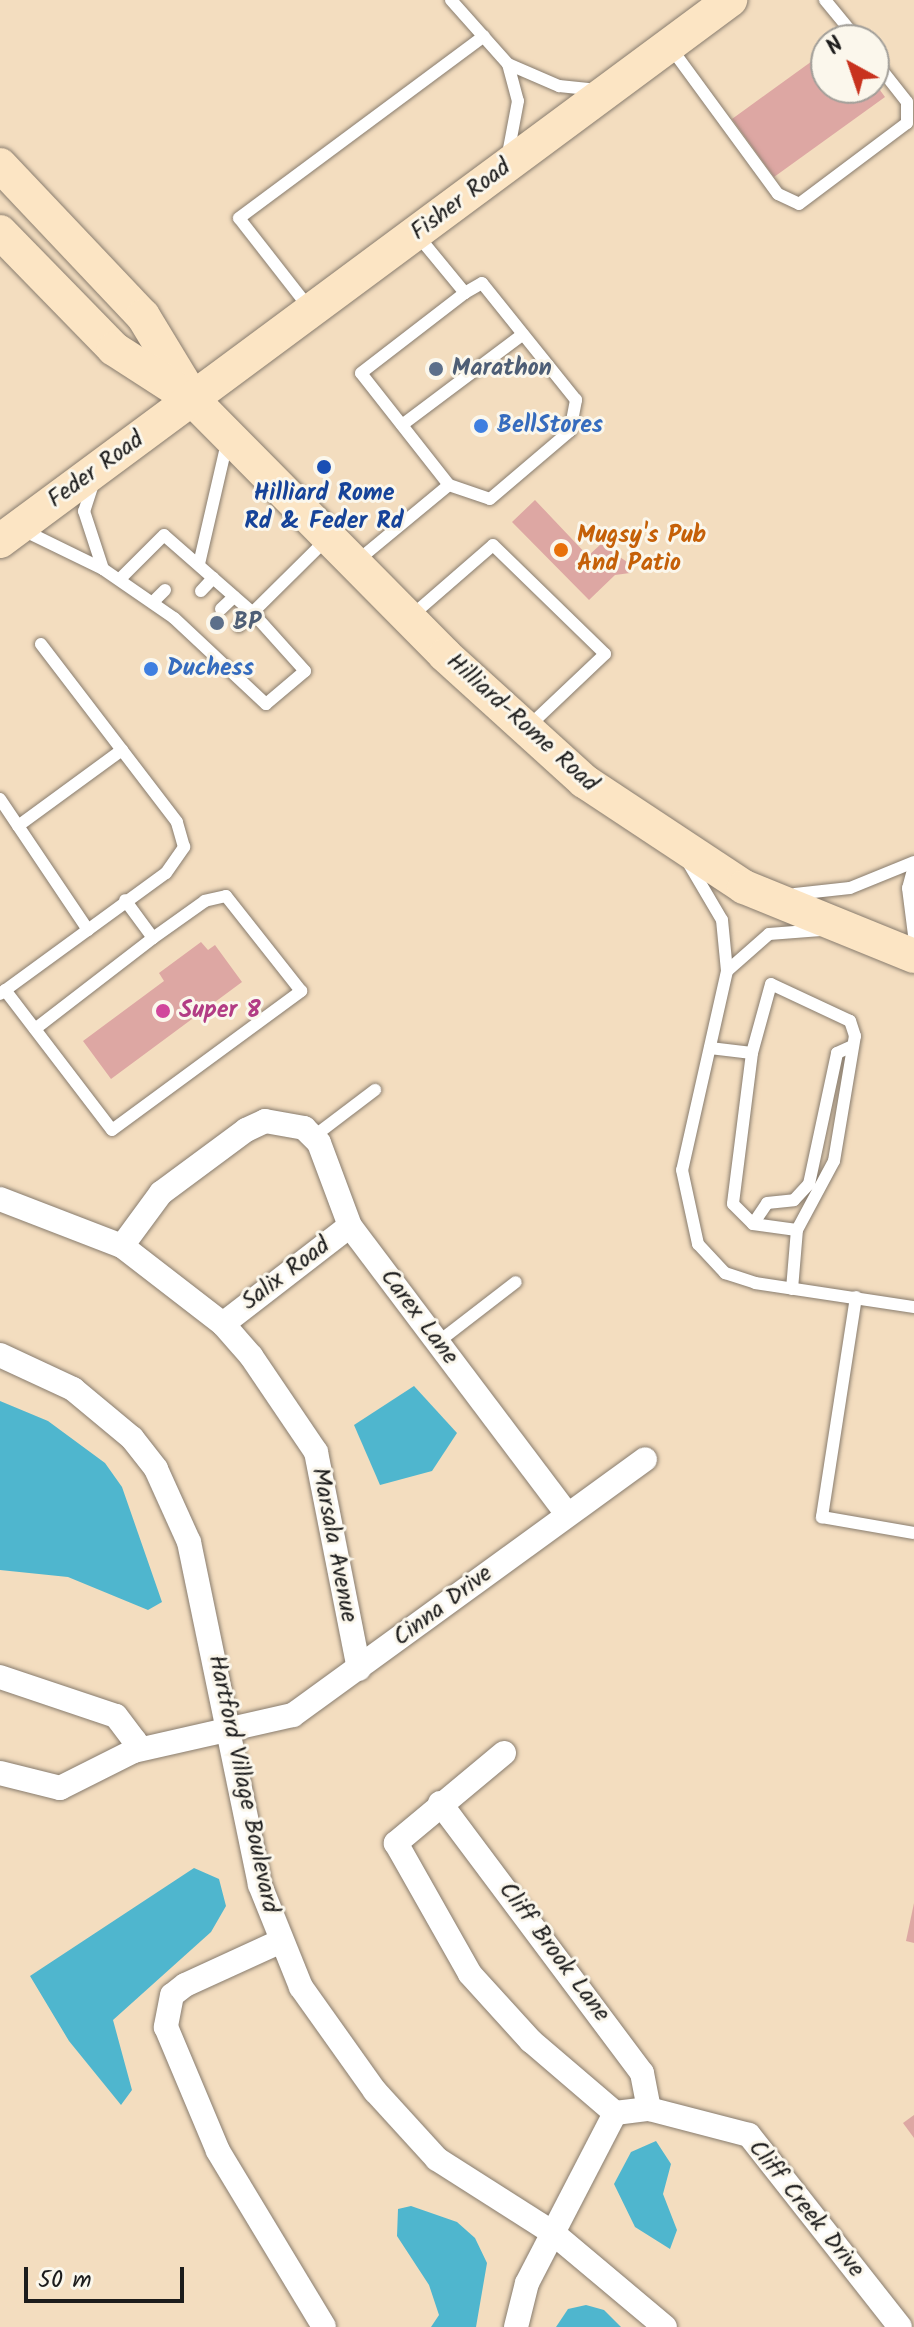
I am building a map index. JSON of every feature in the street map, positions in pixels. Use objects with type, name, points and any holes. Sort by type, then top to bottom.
[{"type":"main road","name":"Fisher Road","points":[[193,400],[730,0]]},
{"type":"main road","name":"Hilliard-Rome Road","points":[[0,165],[143,316],[193,400]]},
{"type":"main road","name":"Hilliard-Rome Road","points":[[0,232],[114,349],[193,400],[409,618],[584,781],[755,893],[838,929],[914,956]]},
{"type":"main road","name":"Feder Road","points":[[9,534],[193,400]]},
{"type":"street","points":[[122,1246],[161,1193],[246,1130],[286,1120],[313,1137]]},
{"type":"street","name":"Carex Lane","points":[[313,1137],[350,1226],[566,1513]]},
{"type":"street","name":"Marsala Avenue","points":[[0,1199],[122,1246],[223,1324],[316,1452],[359,1669]]},
{"type":"street","name":"Salix Road","points":[[223,1324],[350,1226]]},
{"type":"street","name":"Hartford Village Boulevard","points":[[0,1355],[73,1389],[132,1438],[156,1469],[189,1542],[232,1731],[260,1885],[279,1942],[301,1987],[375,2091],[437,2159],[553,2233],[665,2327]]},
{"type":"street","name":"Cinna Drive","points":[[0,1773],[60,1788],[134,1751],[293,1715],[566,1513],[645,1459]]},
{"type":"street","points":[[0,1677],[116,1716],[135,1741],[134,1751]]},
{"type":"street","points":[[504,1753],[440,1803],[396,1843],[421,1897],[470,1974],[531,2041],[615,2113],[527,2283],[516,2327]]},
{"type":"street","name":"Cliff Brook Lane","points":[[440,1803],[642,2073],[649,2109]]},
{"type":"street","points":[[279,1942],[185,1985],[169,2003],[166,2027],[218,2151],[324,2327]]},
{"type":"street","name":"Cliff Creek Drive","points":[[615,2113],[649,2109],[749,2135],[900,2327]]},
{"type":"lane","points":[[451,0],[508,64],[518,101],[505,167]]},
{"type":"lane","points":[[825,0],[845,24]]},
{"type":"lane","points":[[312,311],[239,218],[484,36]]},
{"type":"lane","points":[[669,45],[778,194],[799,204],[907,123],[907,102],[890,80]]},
{"type":"lane","points":[[508,64],[559,86],[607,91]]},
{"type":"lane","points":[[416,233],[465,293]]},
{"type":"lane","points":[[482,283],[523,334],[576,400],[570,431],[490,499],[449,485],[361,373],[482,283]]},
{"type":"lane","points":[[402,425],[523,334]]},
{"type":"lane","points":[[183,572],[197,563],[229,436]]},
{"type":"lane","points":[[99,467],[84,511],[103,569]]},
{"type":"lane","points":[[355,563],[449,485]]},
{"type":"lane","points":[[9,534],[103,569],[153,602],[179,613],[199,631],[212,652],[236,666],[253,682],[266,704],[305,671],[253,613],[164,535],[120,579]]},
{"type":"lane","points":[[239,626],[329,537]]},
{"type":"lane","points":[[409,618],[493,545],[605,654],[526,729]]},
{"type":"lane","points":[[201,591],[213,578]]},
{"type":"lane","points":[[153,602],[165,590]]},
{"type":"lane","points":[[221,609],[234,597]]},
{"type":"lane","points":[[258,643],[269,632]]},
{"type":"lane","points":[[212,652],[222,642]]},
{"type":"lane","points":[[35,1029],[205,901],[226,896],[301,991],[112,1130],[3,992],[179,862],[184,847],[177,822],[41,644]]},
{"type":"lane","points":[[276,660],[286,651]]},
{"type":"lane","points":[[18,826],[122,750]]},
{"type":"lane","points":[[0,799],[88,930]]},
{"type":"lane","points":[[664,836],[722,920],[727,971],[682,1170],[687,1220],[698,1244],[725,1273],[792,1289],[914,1307]]},
{"type":"lane","points":[[755,893],[850,888],[914,864]]},
{"type":"lane","points":[[914,864],[908,888],[914,935]]},
{"type":"lane","points":[[125,900],[153,938]]},
{"type":"lane","points":[[727,971],[769,934],[838,929]]},
{"type":"lane","points":[[792,1289],[797,1230],[834,1161],[853,1046],[850,1021],[771,984],[752,1053],[733,1204],[753,1224],[797,1230]]},
{"type":"lane","points":[[753,1224],[767,1203],[794,1200],[809,1184],[837,1053],[853,1046]]},
{"type":"lane","points":[[710,1048],[752,1053]]},
{"type":"lane","points":[[313,1137],[375,1090]]},
{"type":"lane","points":[[438,1342],[516,1282]]},
{"type":"lane","points":[[856,1297],[822,1517],[914,1533]]},
{"type":"water","points":[[414,1386],[457,1433],[432,1471],[380,1485],[354,1425]]},
{"type":"water","points":[[0,1401],[48,1421],[105,1463],[122,1487],[162,1602],[148,1610],[68,1577],[0,1570]]},
{"type":"water","points":[[194,1868],[219,1879],[226,1906],[211,1932],[113,2020],[132,2090],[121,2105],[69,2041],[30,1976]]},
{"type":"water","points":[[656,2141],[671,2164],[663,2194],[677,2230],[670,2249],[635,2227],[614,2184],[631,2152]]},
{"type":"water","points":[[411,2206],[457,2222],[475,2238],[487,2263],[476,2327],[431,2327],[439,2315],[429,2285],[397,2236],[398,2209]]},
{"type":"water","points":[[586,2305],[604,2310],[621,2327],[556,2327],[568,2309]]},
{"type":"building","points":[[810,63],[810,104],[875,104],[774,177],[732,119]]},
{"type":"building","name":"Mugsy's Pub And Patio","points":[[535,500],[588,556],[601,544],[630,564],[630,573],[615,575],[589,600],[512,522]]},
{"type":"building","name":"Super 8","points":[[201,942],[208,950],[215,945],[242,982],[111,1079],[83,1041],[164,981],[159,973]]},
{"type":"building","points":[[914,1903],[914,1943],[906,1941]]},
{"type":"building","points":[[914,2115],[914,2138],[903,2123]]},
{"type":"place","name":"Marathon","points":[[436,369]]},
{"type":"place","name":"BellStores","points":[[481,426]]},
{"type":"place","name":"Hilliard Rome Rd & Feder Rd","points":[[324,467]]},
{"type":"place","name":"Mugsy's Pub And Patio","points":[[561,550]]},
{"type":"place","name":"BP","points":[[217,623]]},
{"type":"place","name":"Duchess","points":[[151,669]]},
{"type":"place","name":"Super 8","points":[[163,1011]]}]
